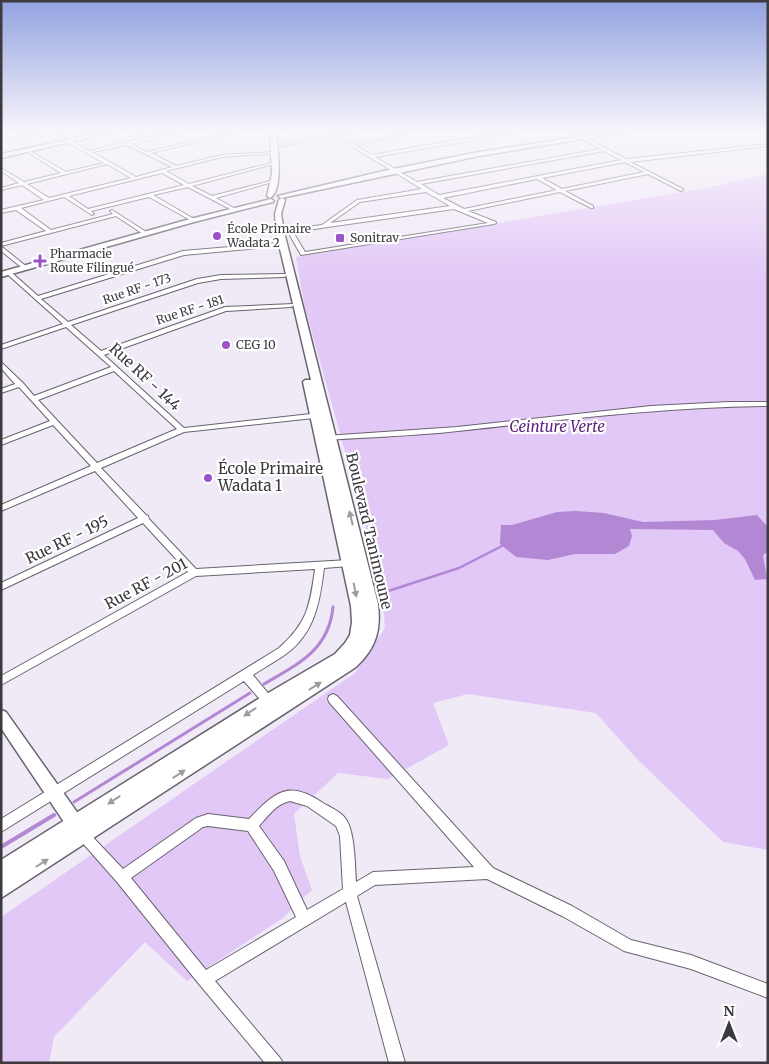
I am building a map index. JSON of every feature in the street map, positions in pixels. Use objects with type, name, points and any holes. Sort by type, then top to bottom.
[{"type":"main road","name":"Boulevard Tanimoune","points":[[274,182],[292,299]]},
{"type":"main road","name":"Boulevard Tanimoune","points":[[276,197],[277,182]]},
{"type":"main road","points":[[5,274],[276,197],[344,182]]},
{"type":"main road","points":[[276,197],[285,192],[296,193]]},
{"type":"main road","name":"Boulevard Tanimoune","points":[[1,889],[80,830],[268,701],[340,658],[356,640],[360,620],[323,414],[284,275],[283,236]]},
{"type":"main road","name":"Boulevard Tanimoune","points":[[1,871],[80,830],[351,663],[368,643],[374,624],[371,604],[326,438]]},
{"type":"street","points":[[20,182],[48,200]]},
{"type":"street","points":[[1,189],[33,182]]},
{"type":"street","points":[[1,212],[121,182]]},
{"type":"street","points":[[182,182],[232,209]]},
{"type":"street","points":[[88,212],[201,182]]},
{"type":"street","points":[[212,198],[272,182]]},
{"type":"street","points":[[283,236],[302,254],[494,223],[455,207],[412,182]]},
{"type":"street","points":[[416,184],[429,182]]},
{"type":"street","points":[[438,196],[516,182]]},
{"type":"street","points":[[543,182],[590,207]]},
{"type":"street","points":[[464,210],[606,182]]},
{"type":"street","points":[[665,182],[681,190]]},
{"type":"street","points":[[323,227],[360,201],[427,190]]},
{"type":"street","points":[[149,195],[192,220]]},
{"type":"street","points":[[66,196],[98,219]]},
{"type":"street","points":[[106,206],[145,233]]},
{"type":"street","points":[[38,298],[189,251],[283,236],[323,227],[455,207]]},
{"type":"street","points":[[17,208],[50,232]]},
{"type":"street","points":[[1,245],[117,214]]},
{"type":"street","points":[[1,248],[24,268]]},
{"type":"street","name":"Rue RF - 144","points":[[1,508],[182,430],[69,325],[38,298],[5,274]]},
{"type":"street","name":"Rue RF - 173","points":[[1,347],[197,281],[221,277],[284,275]]},
{"type":"street","name":"Rue RF - 181","points":[[100,354],[226,309],[292,299]]},
{"type":"street","points":[[1,364],[194,573]]},
{"type":"street","points":[[33,399],[115,368]]},
{"type":"street","points":[[1,391],[20,384]]},
{"type":"street","points":[[326,438],[455,429],[659,408],[768,404]]},
{"type":"street","points":[[182,430],[323,414]]},
{"type":"street","points":[[1,443],[55,422]]},
{"type":"street","name":"Rue RF - 195","points":[[1,587],[145,518]]},
{"type":"street","name":"Rue RF - 201","points":[[1,681],[194,573],[349,563]]},
{"type":"street","points":[[1,826],[283,651],[295,641],[306,627],[314,607],[320,565]]},
{"type":"street","points":[[245,674],[268,701]]},
{"type":"street","points":[[333,699],[488,873],[567,911],[629,946],[691,962],[768,991]]},
{"type":"street","points":[[1,716],[53,794],[80,830],[122,877],[275,1063]]},
{"type":"street","points":[[252,825],[275,801],[290,795],[310,801],[341,822],[346,836],[350,893],[397,1063]]},
{"type":"street","points":[[122,877],[200,822],[208,820],[252,825]]},
{"type":"street","points":[[252,825],[279,866],[305,920]]},
{"type":"street","points":[[204,979],[378,877],[488,873]]},
{"type":"green space","name":"Ceinture Verte","points":[[733,182],[768,182],[768,850],[723,842],[636,758],[596,713],[468,694],[433,703],[449,745],[388,779],[338,773],[294,814],[300,856],[312,890],[283,918],[187,981],[145,942],[54,1037],[49,1063],[1,1063],[1,917],[355,673],[385,628],[381,581],[304,304],[296,257],[700,189]]},
{"type":"shaded area","points":[[557,512],[604,513],[643,522],[715,520],[757,515],[768,527],[768,552],[763,555],[767,579],[755,580],[745,559],[738,551],[724,543],[713,530],[630,529],[632,536],[629,546],[615,554],[575,554],[548,560],[516,557],[500,544],[501,525],[512,525]]},
{"type":"waterway","points":[[379,594],[459,568],[502,546]]},
{"type":"waterway","points":[[264,684],[289,670],[310,654],[325,634],[333,607]]},
{"type":"waterway","points":[[74,802],[250,693]]},
{"type":"waterway","points":[[1,847],[54,815]]},
{"type":"place","name":"École Primaire Wadata 2","points":[[217,236]]},
{"type":"place","name":"Sonitrav","points":[[340,238]]},
{"type":"place","name":"Pharmacie Route Filingué","points":[[40,261]]},
{"type":"place","name":"CEG 10","points":[[226,345]]},
{"type":"place","name":"École Primaire Wadata 1","points":[[208,478]]}]
